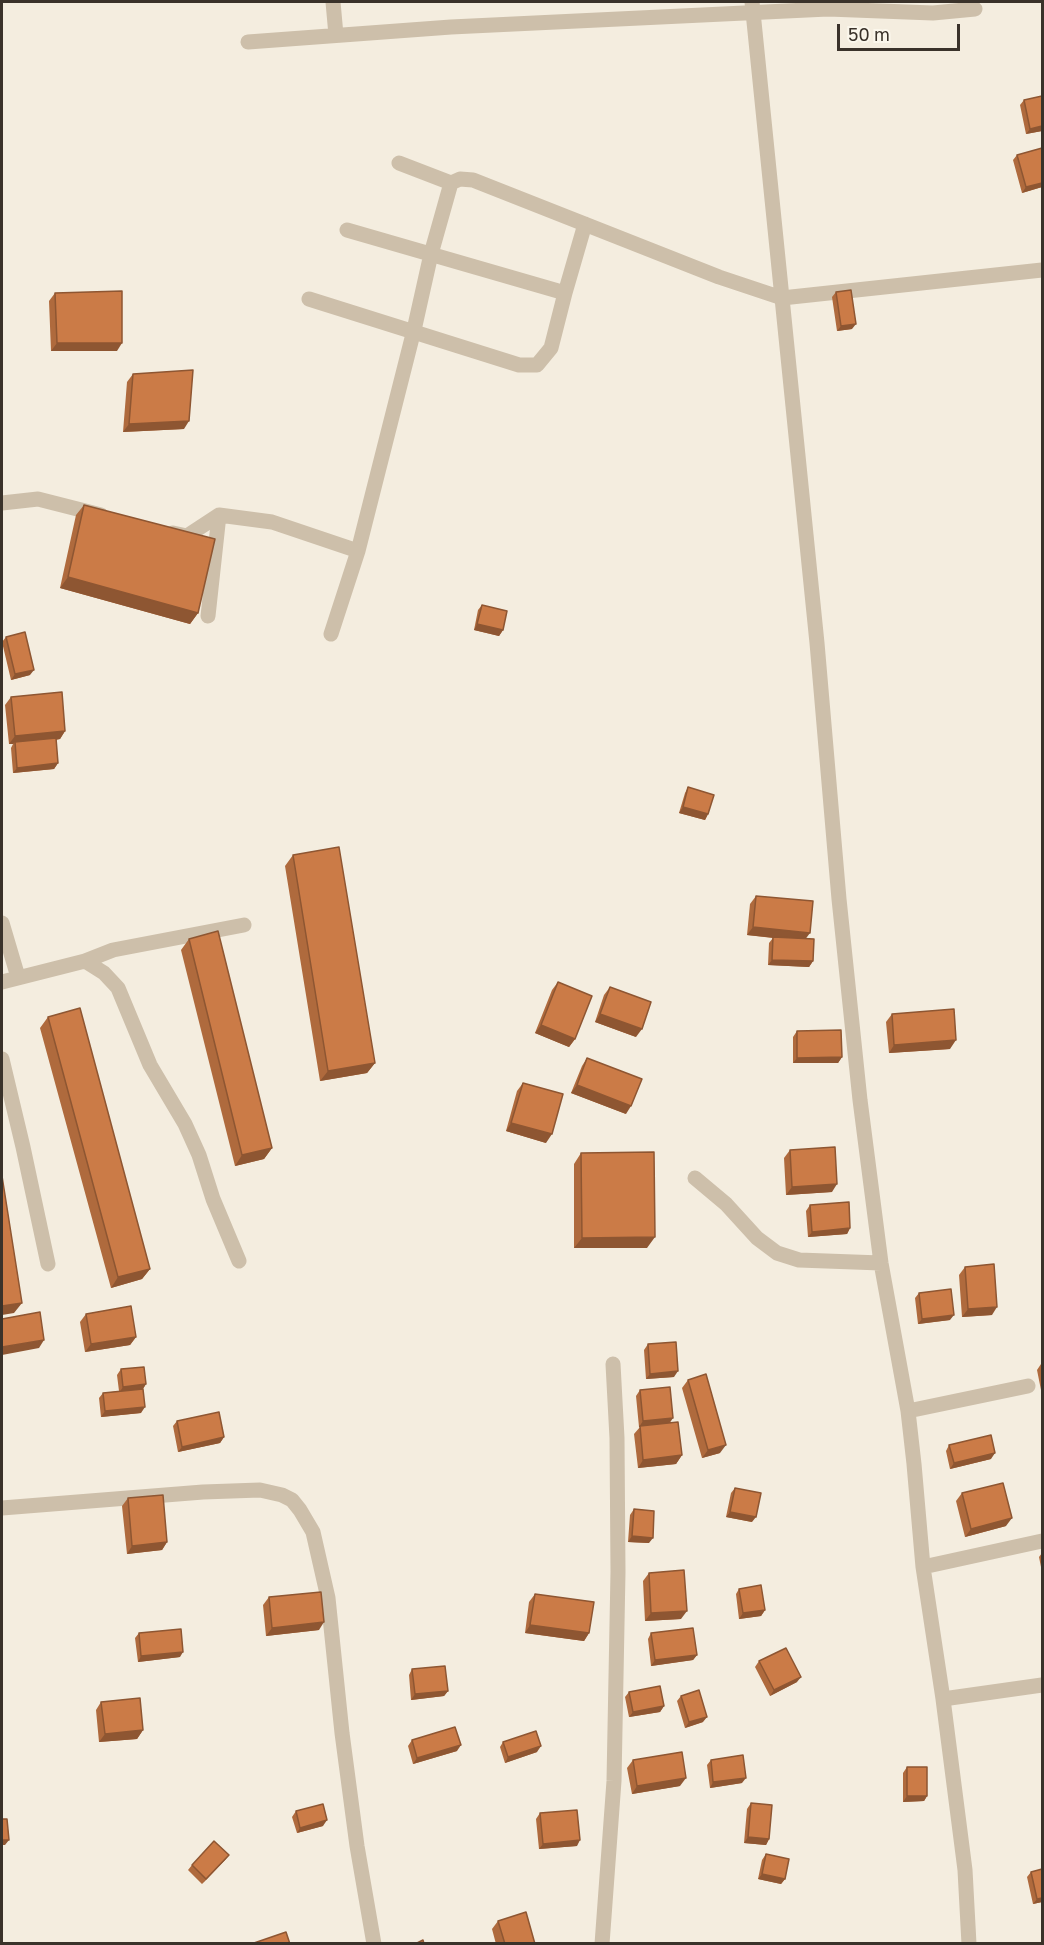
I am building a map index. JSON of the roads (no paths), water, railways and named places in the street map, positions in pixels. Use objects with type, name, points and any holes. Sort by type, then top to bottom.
[{"type":"street","points":[[333,2],[336,35]]},
{"type":"street","points":[[752,7],[863,1122],[881,1263],[908,1411],[923,1567],[965,1870],[969,1944]]},
{"type":"street","points":[[248,42],[752,7],[933,13],[975,9]]},
{"type":"street","points":[[399,163],[451,183]]},
{"type":"street","points":[[332,634],[358,550],[431,254],[451,183],[460,178],[473,180],[719,277],[782,298],[1042,270]]},
{"type":"street","points":[[309,299],[414,330],[519,365],[537,365],[551,348],[585,224]]},
{"type":"street","points":[[347,230],[565,292]]},
{"type":"street","points":[[2,503],[39,499],[118,519]]},
{"type":"street","points":[[164,530],[187,536],[219,516],[272,522],[358,550]]},
{"type":"street","points":[[207,615],[219,516]]},
{"type":"street","points":[[2,923],[18,977]]},
{"type":"street","points":[[2,982],[86,961],[113,950],[244,925]]},
{"type":"street","points":[[86,961],[104,973],[118,988],[150,1065],[185,1124],[199,1155],[213,1199],[239,1261]]},
{"type":"street","points":[[2,1059],[48,1264]]},
{"type":"street","points":[[695,1178],[726,1204],[757,1238],[777,1253],[799,1260],[881,1263]]},
{"type":"street","points":[[602,1944],[614,1782],[618,1572],[617,1438],[613,1364]]},
{"type":"street","points":[[908,1411],[1028,1386]]},
{"type":"street","points":[[2,1508],[203,1492],[260,1490],[292,1500],[313,1532],[328,1598],[357,1846],[374,1944]]},
{"type":"street","points":[[923,1567],[1042,1541]]},
{"type":"street","points":[[943,1700],[1042,1685]]}]
